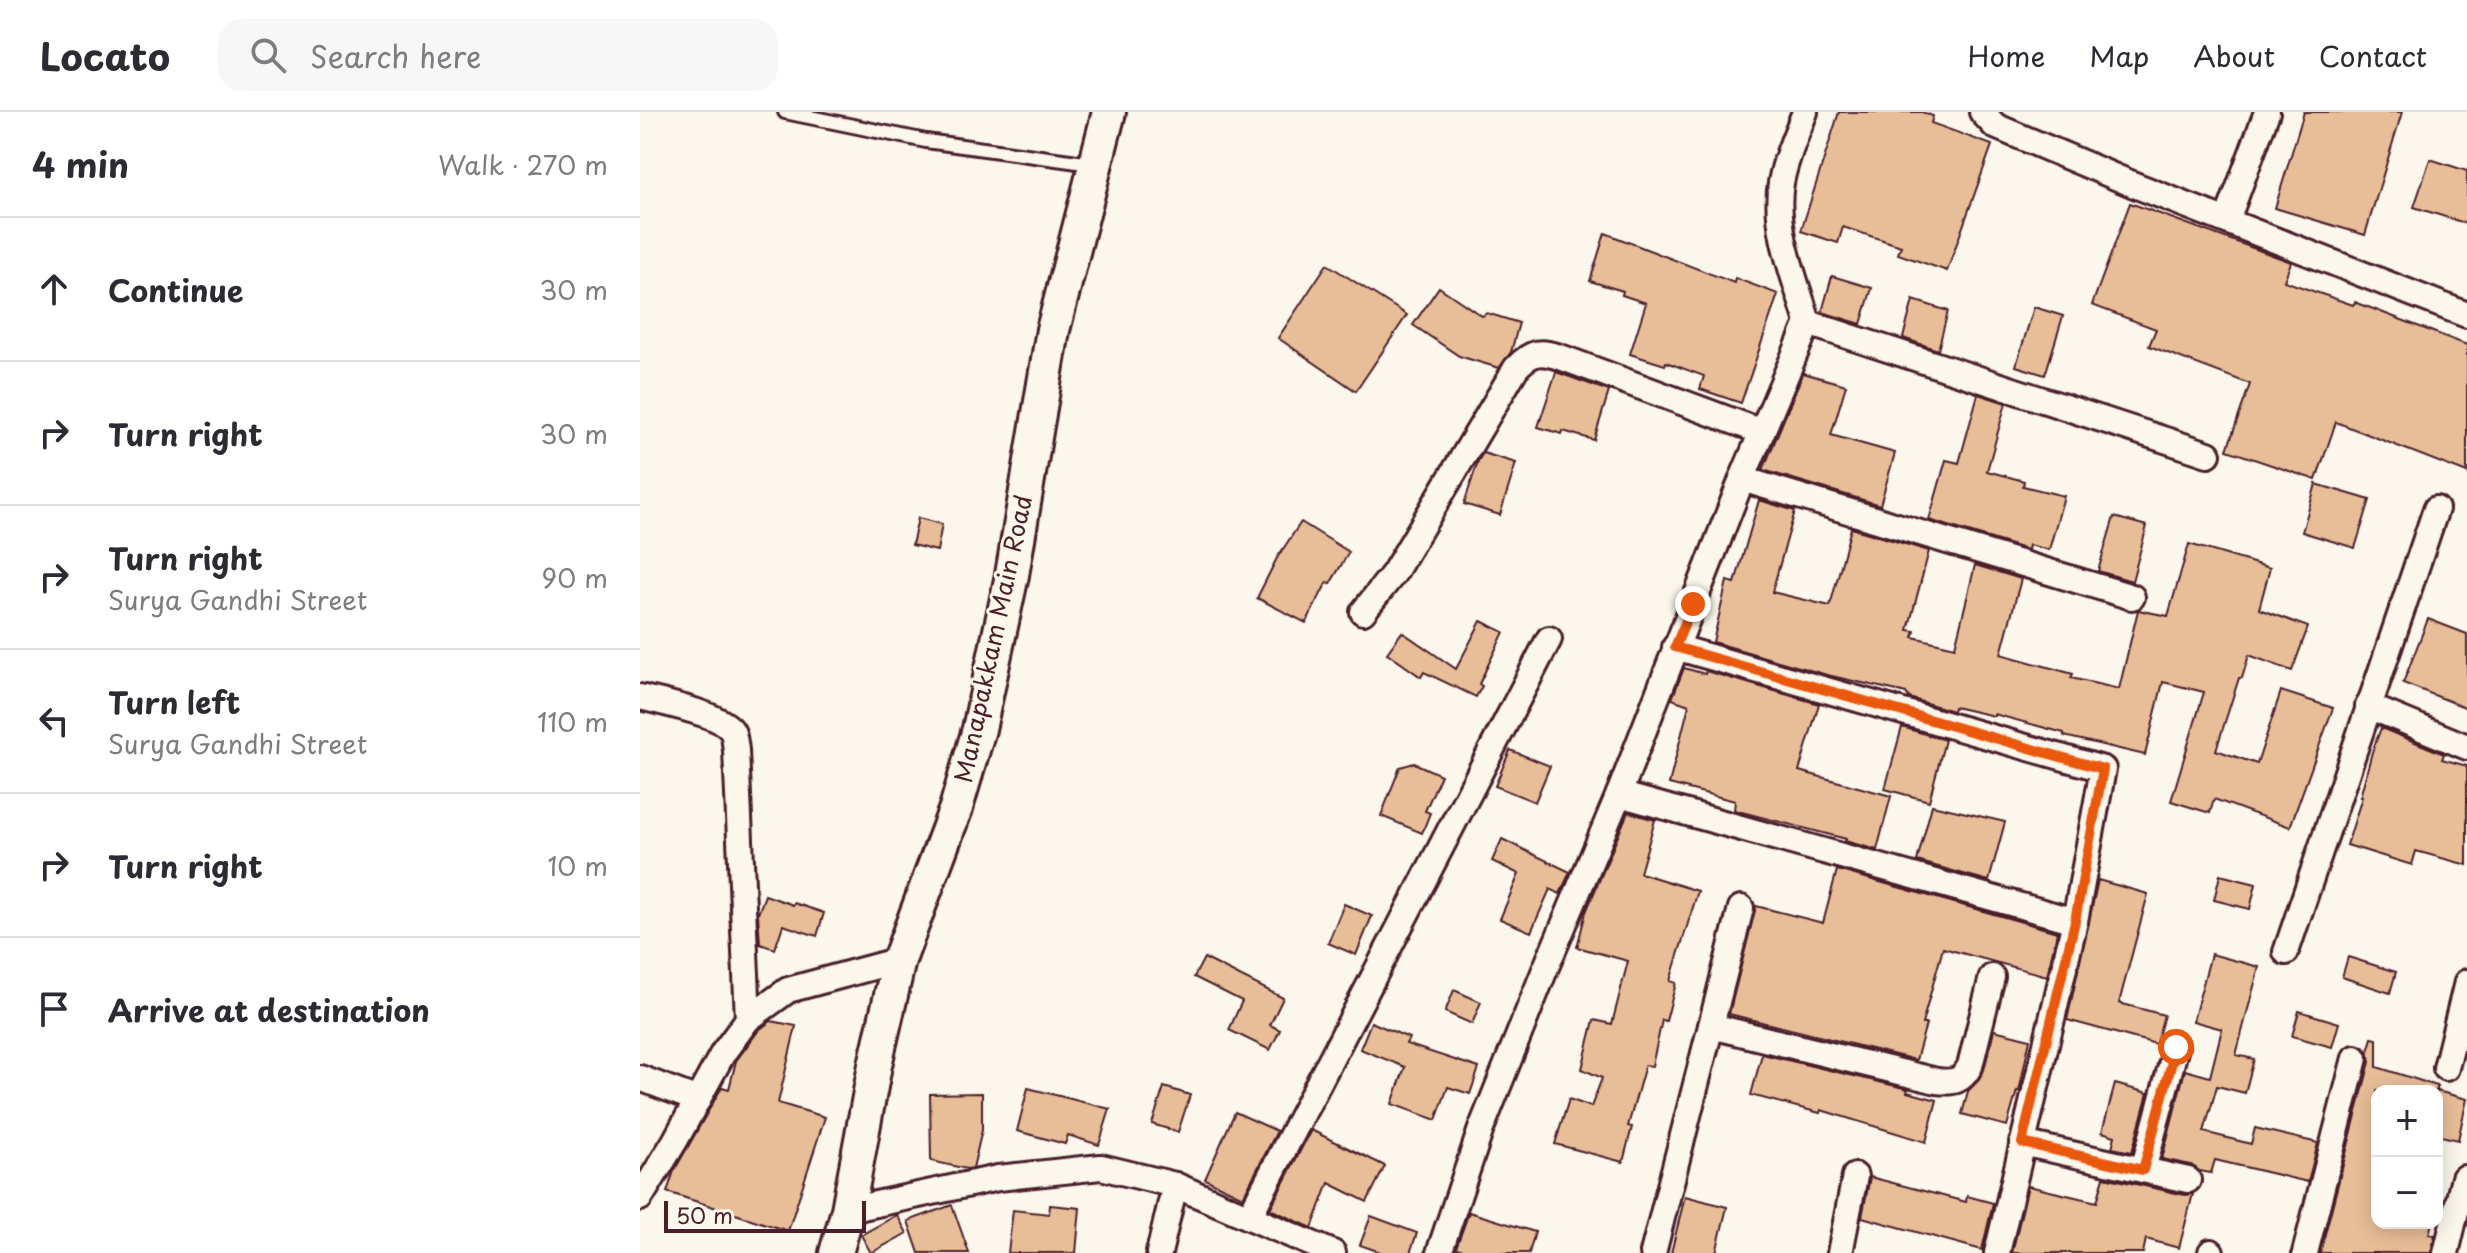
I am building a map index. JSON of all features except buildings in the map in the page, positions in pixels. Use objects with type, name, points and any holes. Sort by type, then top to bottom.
[{"type":"main road","name":"Manapakkam Main Road","points":[[836,1253],[848,1210],[875,1065],[899,960],[956,808],[979,729],[1012,575],[1053,330],[1109,112]]},
{"type":"street","points":[[1439,1253],[1487,1115],[1619,794],[1742,479],[1808,323],[1785,241],[1779,207],[1784,170],[1805,112]]},
{"type":"street","points":[[1982,112],[1995,126],[2132,184],[2467,315]]},
{"type":"street","points":[[2227,220],[2267,112]]},
{"type":"street","points":[[1808,323],[2208,454]]},
{"type":"street","points":[[1363,612],[1394,573],[1516,368],[1527,356],[1543,352],[1563,358],[1762,432]]},
{"type":"street","points":[[1742,479],[2132,597]]},
{"type":"street","points":[[2286,952],[2436,509]]},
{"type":"street","points":[[1249,1217],[1549,639]]},
{"type":"street","points":[[1675,647],[2103,769],[2075,921],[1997,1253]]},
{"type":"street","points":[[640,697],[695,711],[723,722],[733,731],[748,1019]]},
{"type":"street","points":[[2368,706],[2467,747]]},
{"type":"street","points":[[1619,794],[2075,921]]},
{"type":"street","points":[[1653,1253],[1741,908]]},
{"type":"street","points":[[640,1198],[723,1053],[748,1019],[788,990],[899,960]]},
{"type":"street","points":[[1711,1026],[1937,1081],[1953,1082],[1964,1077],[1970,1066],[1992,977]]},
{"type":"street","points":[[2446,1068],[2467,982]]},
{"type":"street","points":[[2143,1170],[2176,1047]]},
{"type":"street","points":[[2305,1253],[2355,1058]]},
{"type":"street","points":[[640,1078],[698,1100]]},
{"type":"street","points":[[2022,1143],[2188,1180]]},
{"type":"street","points":[[848,1210],[998,1178],[1101,1167],[1175,1185],[1333,1253]]},
{"type":"street","points":[[1840,1253],[1855,1176]]},
{"type":"street","points":[[2446,1253],[2464,1178]]},
{"type":"street","points":[[1159,1253],[1175,1185]]},
{"type":"lane","points":[[785,112],[926,141],[1096,164]]},
{"type":"route","points":[[1693,604],[1675,647],[2103,769],[2075,921],[2022,1143],[2143,1170],[2176,1047]]}]
